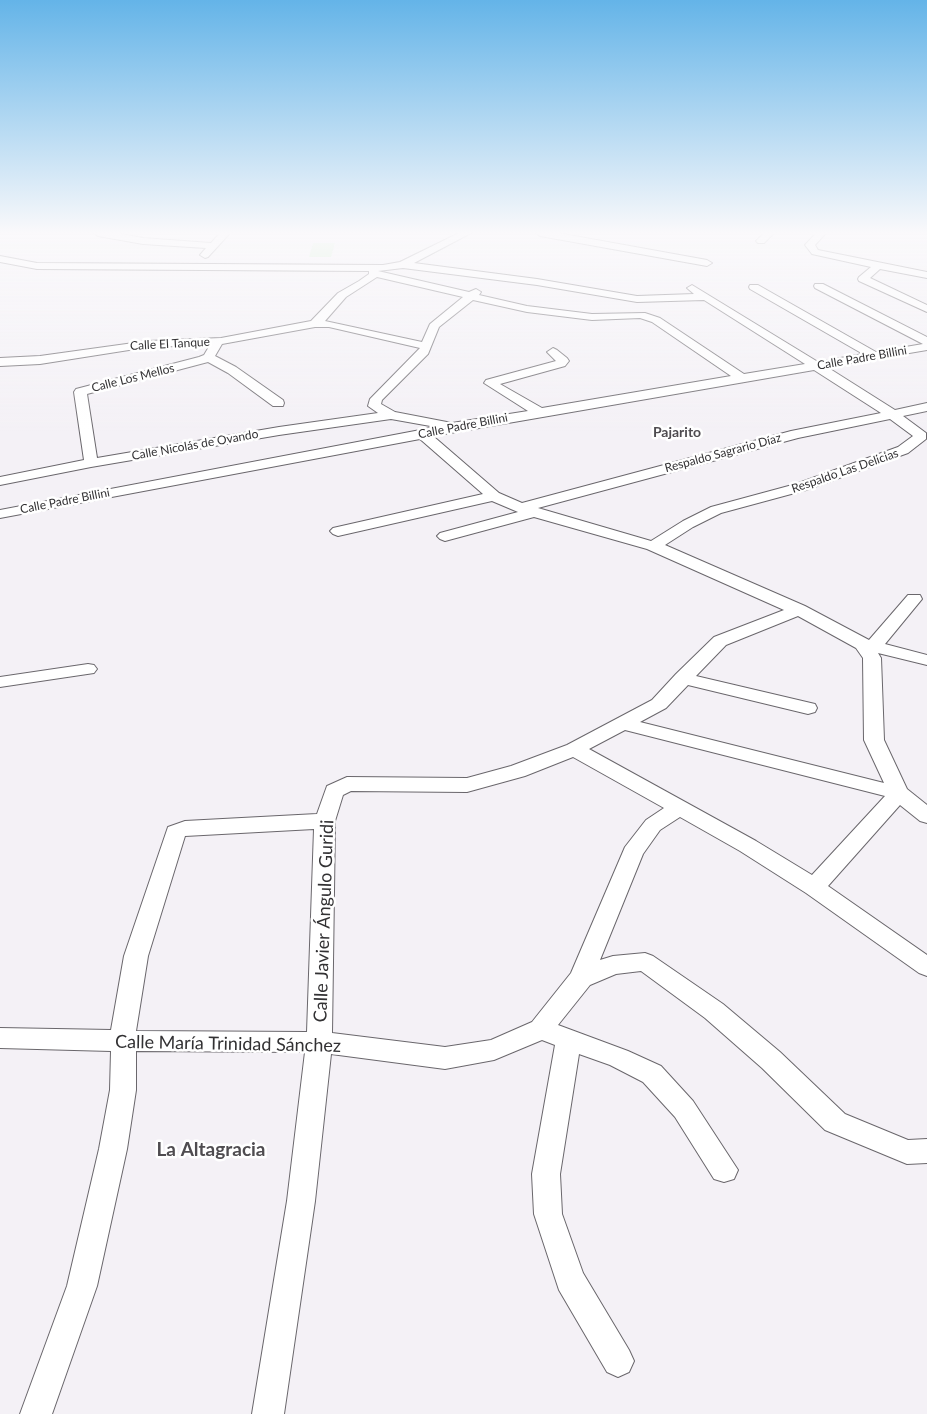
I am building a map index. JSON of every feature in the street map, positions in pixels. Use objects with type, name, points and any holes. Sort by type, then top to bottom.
[{"type":"street","points":[[315,324],[339,299]]},
{"type":"street","points":[[453,427],[391,415],[374,406],[376,399],[424,352],[434,326],[452,310],[469,299]]},
{"type":"street","points":[[485,299],[527,309],[569,315],[592,317],[641,316],[656,320],[741,378]]},
{"type":"street","name":"Respaldo Las Delicias","points":[[652,546],[688,524],[716,510],[801,488],[903,450],[924,438],[891,414],[709,299]]},
{"type":"street","points":[[775,299],[874,356]]},
{"type":"street","points":[[844,299],[927,342]]},
{"type":"street","points":[[906,299],[927,309]]},
{"type":"street","name":"Calle El Tanque","points":[[0,362],[40,360],[148,344],[218,341],[315,324],[329,324],[426,346]]},
{"type":"street","points":[[218,341],[208,357],[232,370],[278,403]]},
{"type":"street","name":"Calle Padre Billini","points":[[0,514],[453,427],[927,347]]},
{"type":"street","points":[[541,412],[490,384],[561,363],[563,361],[553,352]]},
{"type":"street","name":"Calle Los Mellos","points":[[91,463],[80,392],[197,362],[208,357]]},
{"type":"street","name":"Respaldo Sagrario Díaz","points":[[445,536],[528,510],[796,434],[927,407]]},
{"type":"street","name":"Calle Nicolás de Ovando","points":[[0,481],[91,463],[279,431],[391,415]]},
{"type":"street","points":[[423,434],[494,496],[528,510],[652,546],[798,610],[868,645],[927,660]]},
{"type":"street","points":[[338,530],[494,496]]},
{"type":"street","points":[[868,645],[914,599]]},
{"type":"street","name":"Calle Javier Ángulo Guridi","points":[[268,1414],[301,1201],[319,1042],[326,821],[334,791],[347,784],[467,785],[518,771],[574,749],[662,701],[682,678],[720,641],[798,610]]},
{"type":"street","points":[[868,645],[872,658],[874,740],[899,793]]},
{"type":"street","points":[[0,682],[88,669]]},
{"type":"street","points":[[682,678],[808,708]]},
{"type":"street","points":[[622,723],[899,793],[927,816]]},
{"type":"street","points":[[574,749],[748,846],[814,887],[927,968]]},
{"type":"street","points":[[814,887],[899,793]]},
{"type":"street","points":[[581,978],[633,852],[653,825],[679,808]]},
{"type":"street","points":[[36,1414],[82,1286],[113,1149],[123,1090],[124,1023],[136,956],[176,832],[185,828],[326,821]]},
{"type":"street","name":"Calle María Trinidad Sánchez","points":[[0,1038],[319,1042],[445,1058],[494,1050],[541,1029],[581,978],[613,965],[645,962],[714,1011],[771,1060],[836,1122],[906,1152],[927,1152]]},
{"type":"street","points":[[541,1029],[619,1058],[652,1074],[684,1110],[724,1170]]},
{"type":"street","points":[[569,1040],[546,1174],[548,1214],[570,1280],[618,1361]]},
{"type":"district","name":"Pajarito","points":[[677,432]]},
{"type":"district","name":"La Altagracia","points":[[211,1150]]}]
